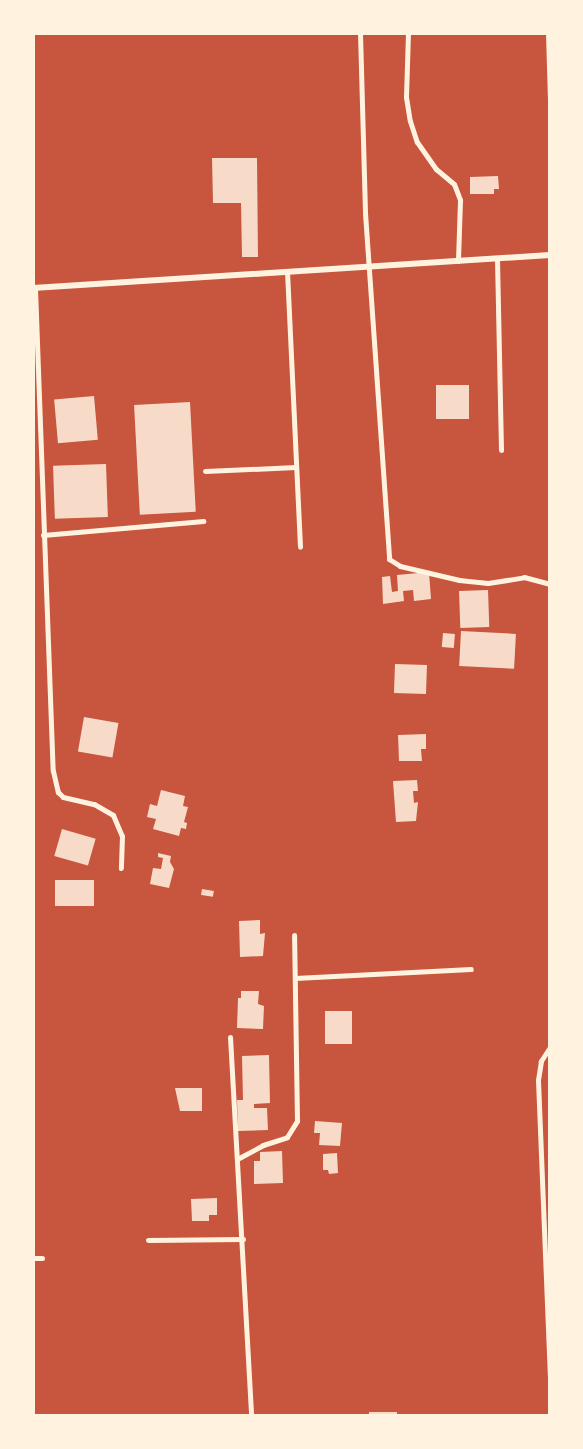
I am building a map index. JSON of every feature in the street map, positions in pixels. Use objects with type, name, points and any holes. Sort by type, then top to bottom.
[{"type":"street","points":[[360,33],[365,213],[389,559],[400,566],[459,580],[488,583],[524,577],[550,584]]},
{"type":"street","points":[[408,33],[407,97],[410,121],[417,142],[436,169],[454,184],[460,200],[458,261]]},
{"type":"street","points":[[548,33],[550,102]]},
{"type":"street","points":[[121,868],[122,836],[113,815],[94,804],[64,797],[55,783],[34,288],[550,255]]},
{"type":"street","points":[[496,259],[501,450]]},
{"type":"street","points":[[287,271],[300,547]]},
{"type":"street","points":[[205,471],[296,467]]},
{"type":"street","points":[[43,535],[203,521]]},
{"type":"street","points":[[239,1158],[263,1144],[287,1137],[297,1121],[294,935]]},
{"type":"street","points":[[295,978],[471,968]]},
{"type":"street","points":[[230,1037],[239,1158],[251,1416]]},
{"type":"street","points":[[550,1047],[541,1061],[538,1080],[550,1377]]},
{"type":"street","points":[[148,1240],[243,1239]]},
{"type":"street","points":[[33,1258],[42,1258]]},
{"type":"building","points":[[212,158],[257,158],[258,257],[242,257],[241,203],[213,203]]},
{"type":"building","points":[[498,176],[499,189],[494,189],[494,194],[470,194],[470,177]]},
{"type":"building","points":[[436,385],[469,385],[469,419],[436,419]]},
{"type":"building","points":[[94,396],[98,440],[58,443],[54,399]]},
{"type":"building","points":[[190,402],[196,512],[140,515],[134,405]]},
{"type":"building","points":[[106,464],[108,517],[55,519],[53,466]]},
{"type":"building","points":[[429,572],[431,599],[414,601],[413,590],[403,591],[404,601],[383,604],[382,577],[390,576],[392,592],[398,591],[397,575]]},
{"type":"building","points":[[488,590],[489,627],[460,628],[459,591]]},
{"type":"building","points":[[461,631],[516,634],[514,669],[459,666]]},
{"type":"building","points":[[443,633],[455,634],[454,648],[442,647]]},
{"type":"building","points":[[395,664],[427,665],[426,694],[394,693]]},
{"type":"building","points":[[84,717],[118,723],[112,758],[78,751]]},
{"type":"building","points":[[426,734],[426,749],[421,749],[422,761],[399,761],[398,735]]},
{"type":"building","points":[[417,780],[418,791],[413,791],[414,803],[418,802],[416,821],[396,822],[393,781]]},
{"type":"building","points":[[161,790],[185,796],[183,806],[188,807],[184,822],[187,823],[186,829],[181,828],[179,836],[153,829],[156,819],[147,817],[150,804],[157,806]]},
{"type":"building","points":[[62,829],[96,839],[88,866],[54,856]]},
{"type":"building","points":[[158,853],[171,856],[170,862],[174,869],[169,888],[150,884],[153,868],[161,869],[163,858],[158,857]]},
{"type":"building","points":[[55,880],[94,880],[94,906],[55,906]]},
{"type":"building","points":[[202,889],[214,891],[213,897],[201,895]]},
{"type":"building","points":[[260,920],[260,934],[265,933],[263,956],[240,957],[239,921]]},
{"type":"building","points":[[241,991],[259,991],[258,1004],[264,1006],[263,1029],[237,1028],[238,998],[241,998]]},
{"type":"building","points":[[325,1011],[352,1011],[352,1044],[325,1044]]},
{"type":"building","points":[[269,1055],[270,1103],[254,1104],[254,1108],[267,1108],[268,1130],[238,1131],[237,1100],[243,1100],[242,1056]]},
{"type":"building","points":[[175,1088],[202,1088],[202,1111],[180,1111]]},
{"type":"building","points":[[315,1121],[342,1123],[340,1146],[319,1145],[320,1133],[314,1133]]},
{"type":"building","points":[[282,1151],[283,1183],[254,1184],[254,1161],[260,1161],[260,1152]]},
{"type":"building","points":[[337,1153],[338,1173],[329,1174],[328,1170],[323,1170],[323,1154]]},
{"type":"building","points":[[217,1198],[217,1215],[209,1215],[209,1221],[192,1221],[191,1199]]},
{"type":"building","points":[[369,1412],[397,1412],[397,1416],[369,1416]]}]
